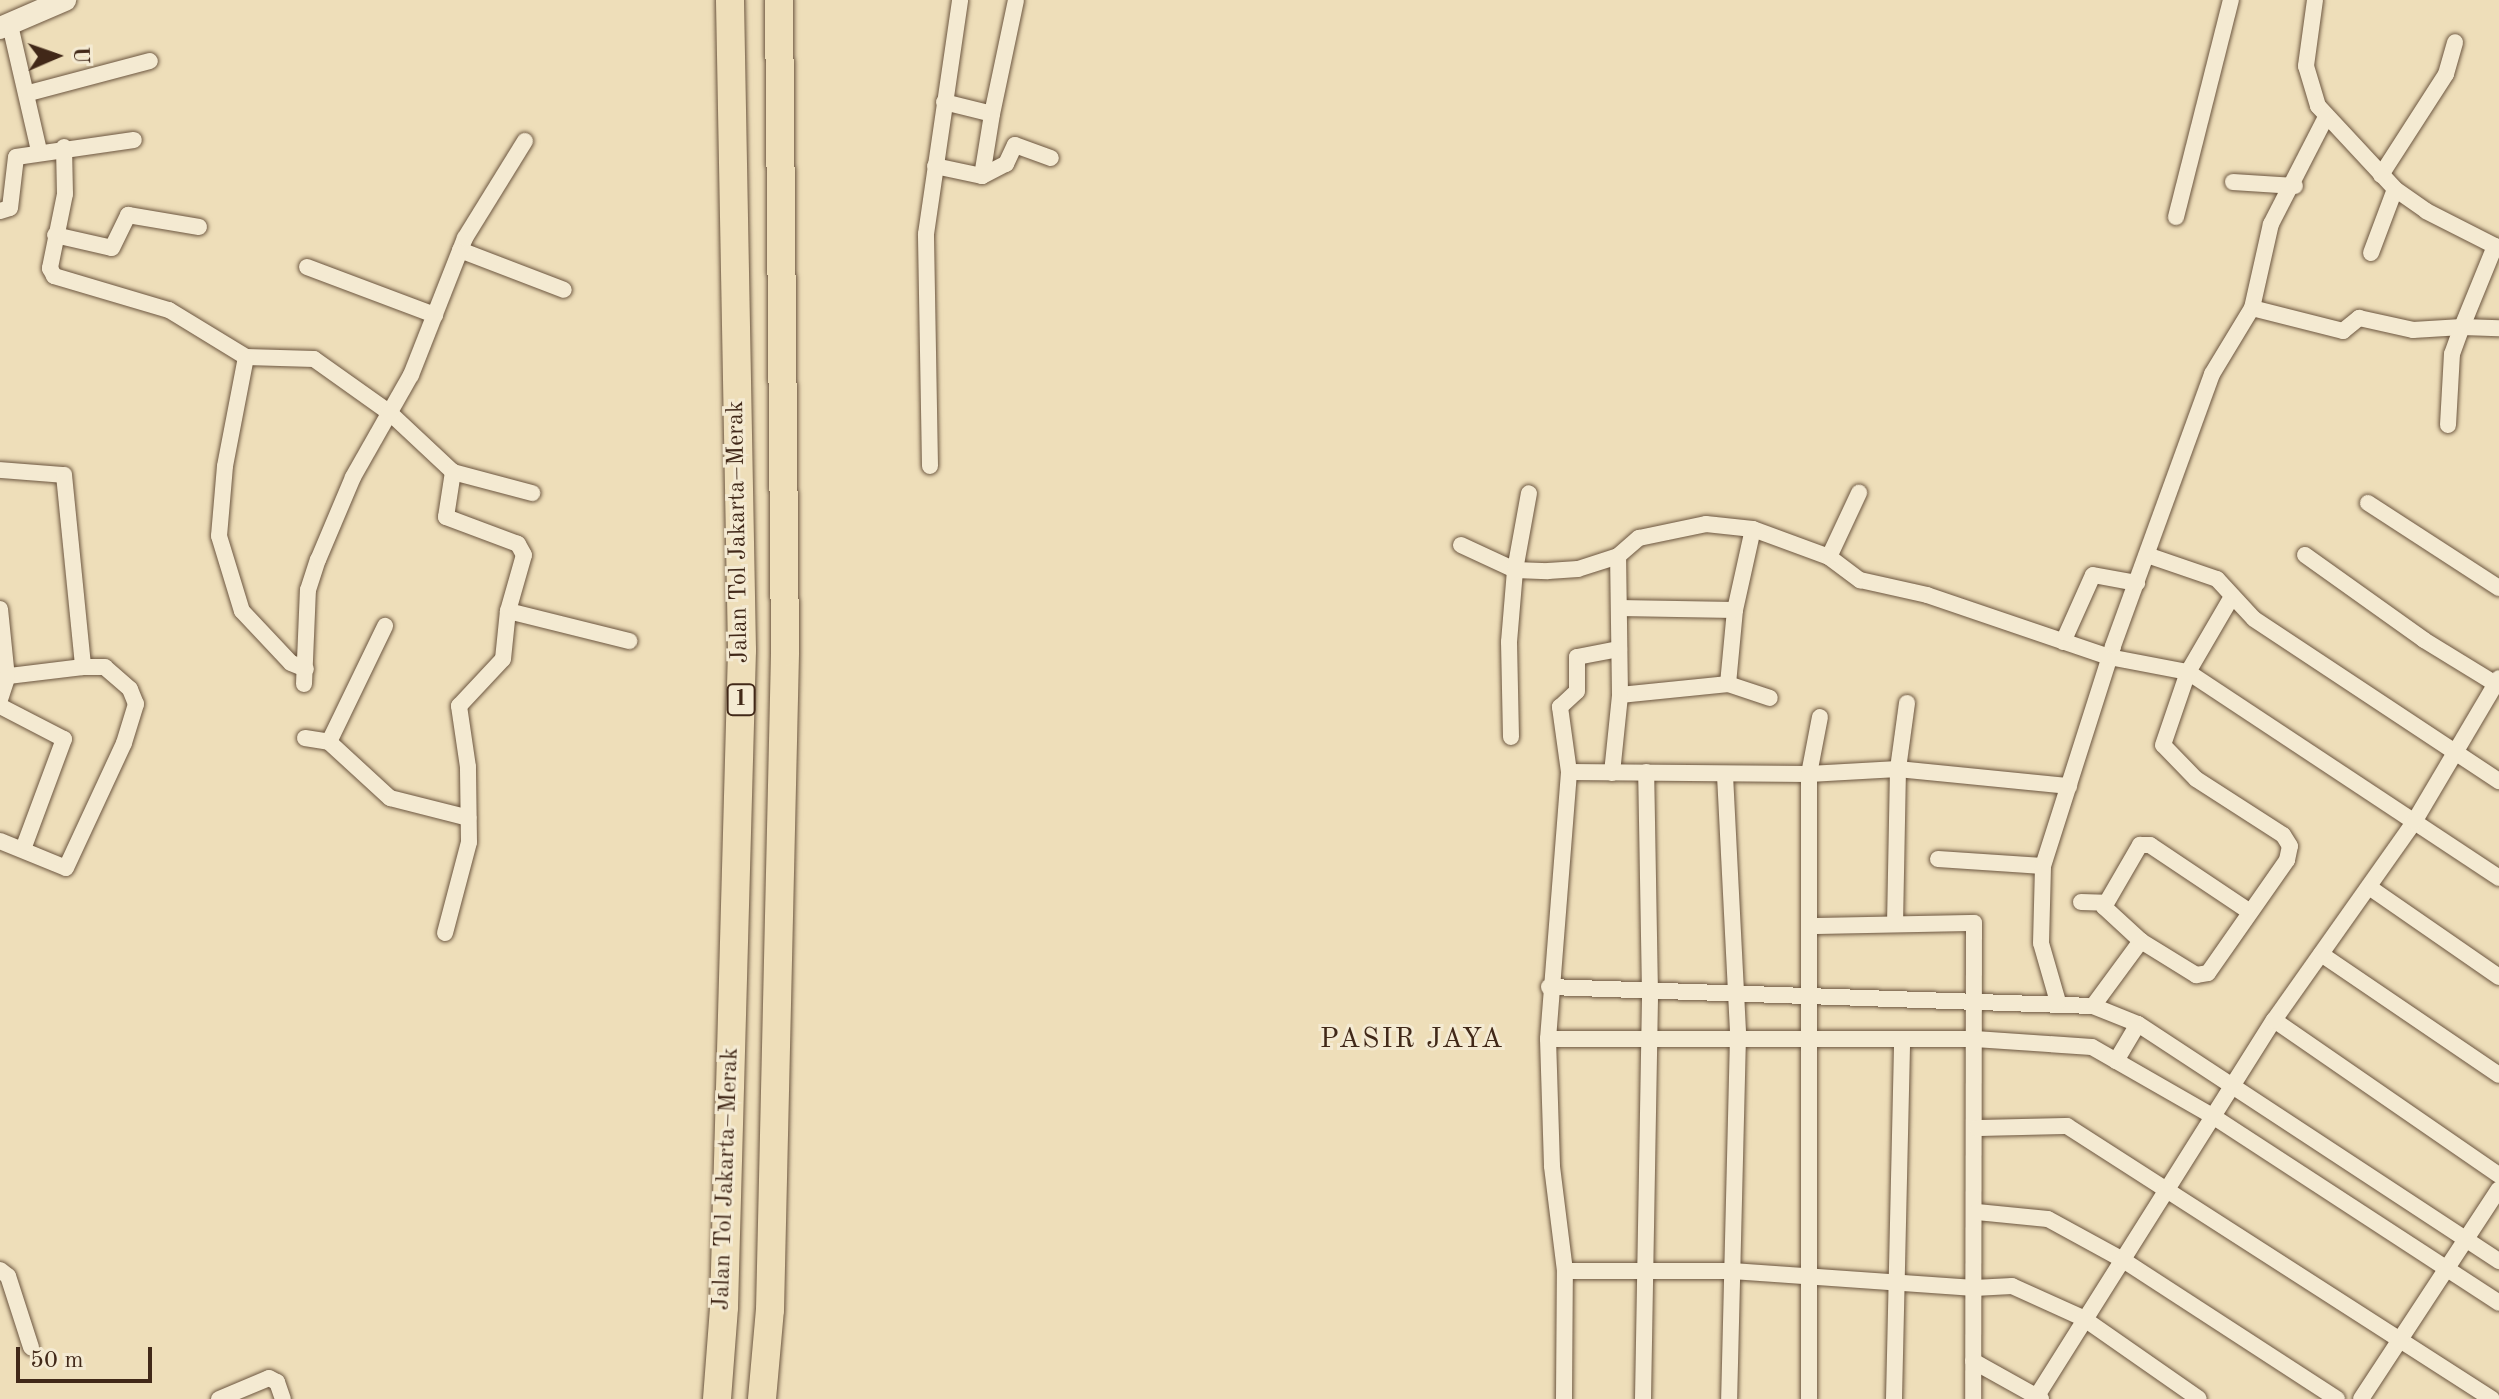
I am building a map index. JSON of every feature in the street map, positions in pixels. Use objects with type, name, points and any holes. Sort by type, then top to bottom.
[{"type":"highway","name":"Jalan Tol Jakarta–Merak","points":[[717,1399],[724,1307],[742,650],[730,0]]},
{"type":"highway","name":"Jalan Tol Jakarta–Merak","points":[[762,1399],[770,1310],[785,652],[779,0]]},
{"type":"street","points":[[930,466],[926,234],[960,0]]},
{"type":"street","points":[[982,176],[1016,0]]},
{"type":"street","points":[[2176,217],[2231,0]]},
{"type":"street","points":[[2315,0],[2306,66],[2311,94],[2326,117],[2395,189],[2426,211],[2497,247],[2452,354],[2448,425]]},
{"type":"street","points":[[39,151],[29,93],[5,26],[58,2]]},
{"type":"street","points":[[2381,175],[2446,74],[2455,42]]},
{"type":"street","points":[[29,93],[150,61]]},
{"type":"street","points":[[944,102],[992,114]]},
{"type":"street","points":[[2058,1002],[2041,943],[2043,866],[2109,657],[2212,374],[2252,308],[2271,224],[2295,186],[2326,117]]},
{"type":"street","points":[[0,211],[10,208],[16,157],[64,147],[134,140]]},
{"type":"street","points":[[246,357],[225,466],[219,536],[242,611],[305,677],[312,574],[353,477],[390,413],[435,315],[460,250],[525,141]]},
{"type":"street","points":[[935,166],[982,176],[1006,164],[1015,145],[1051,158]]},
{"type":"street","points":[[64,147],[65,196],[55,235],[54,276],[169,310],[246,357],[314,359],[390,413],[453,472],[532,493]]},
{"type":"street","points":[[2233,182],[2295,186]]},
{"type":"street","points":[[2371,253],[2395,189]]},
{"type":"street","points":[[55,235],[112,248],[128,215],[199,227]]},
{"type":"street","points":[[460,250],[564,290]]},
{"type":"street","points":[[307,267],[435,315]]},
{"type":"street","points":[[2252,308],[2343,331],[2359,318],[2413,330],[2499,328]]},
{"type":"street","points":[[0,470],[64,475],[83,667]]},
{"type":"street","points":[[445,933],[469,842],[459,706],[500,665],[508,611],[523,549],[446,517],[453,472]]},
{"type":"street","points":[[1511,737],[1515,570],[1529,493]]},
{"type":"street","points":[[1829,557],[1859,493]]},
{"type":"street","points":[[2368,503],[2499,588]]},
{"type":"street","points":[[1461,545],[1515,570],[1578,569],[1618,556],[1639,538],[1706,524],[1753,529],[1829,557],[1860,580],[1927,595],[2109,657],[2188,672],[2499,878]]},
{"type":"street","points":[[1728,684],[1735,610],[1753,529]]},
{"type":"street","points":[[2147,555],[2217,579],[2231,598],[2254,619],[2453,754],[2499,781]]},
{"type":"street","points":[[1973,1361],[2037,1398],[2083,1318],[2168,1190],[2274,1020],[2414,822],[2498,683],[2305,555]]},
{"type":"street","points":[[1612,773],[1620,695],[1618,556]]},
{"type":"street","points":[[2063,642],[2093,575],[2137,583]]},
{"type":"street","points":[[2231,598],[2188,672],[2162,737],[2165,752],[2288,841],[2287,860],[2250,912],[2202,976],[2141,941],[2107,913],[2105,903],[2135,848],[2145,844],[2250,912]]},
{"type":"street","points":[[1619,608],[1735,610]]},
{"type":"street","points":[[0,609],[4,679],[0,703],[64,739],[23,849]]},
{"type":"street","points":[[508,611],[629,641]]},
{"type":"street","points":[[329,742],[385,626]]},
{"type":"street","points":[[1564,1399],[1565,1271],[1552,1166],[1548,1039],[1549,987],[1569,772],[1560,707],[1577,691],[1577,657],[1619,649]]},
{"type":"street","points":[[0,841],[66,868],[124,743],[134,696],[105,667],[83,667],[4,679]]},
{"type":"street","points":[[1620,695],[1728,684],[1770,698]]},
{"type":"street","points":[[1895,923],[1898,769],[1907,703]]},
{"type":"street","points":[[1809,1399],[1812,926],[1809,774],[1820,717]]},
{"type":"street","points":[[305,738],[329,742],[390,798],[469,818]]},
{"type":"street","points":[[1569,772],[1725,775],[1898,769],[2069,786]]},
{"type":"street","points":[[1643,1399],[1650,993],[1646,772]]},
{"type":"street","points":[[1725,775],[1738,1036],[1729,1399]]},
{"type":"street","points":[[1938,859],[2043,866]]},
{"type":"street","points":[[2369,887],[2499,977]]},
{"type":"street","points":[[2081,902],[2105,903]]},
{"type":"street","points":[[1812,926],[1974,923],[1977,1212],[1973,1399]]},
{"type":"street","points":[[2093,1006],[2141,941]]},
{"type":"street","points":[[2321,954],[2499,1075]]},
{"type":"street","points":[[1549,987],[1812,999],[2058,1002],[2093,1006],[2138,1024],[2499,1261]]},
{"type":"street","points":[[2274,1020],[2499,1175]]},
{"type":"street","points":[[2116,1059],[2138,1024]]},
{"type":"street","points":[[1548,1039],[1649,1042],[1738,1036],[1975,1039],[2077,1044],[2116,1059],[2214,1117],[2499,1303]]},
{"type":"street","points":[[1894,1399],[1894,1280],[1902,1039]]},
{"type":"street","points":[[1977,1128],[2063,1125],[2492,1399]]},
{"type":"street","points":[[2361,1399],[2402,1341],[2499,1189]]},
{"type":"street","points":[[1977,1212],[2048,1219],[2123,1260],[2337,1399]]},
{"type":"street","points":[[0,1270],[8,1276],[31,1347]]},
{"type":"street","points":[[1565,1271],[1732,1271],[1810,1274],[1974,1288],[2020,1287],[2083,1318],[2199,1399]]},
{"type":"street","points":[[219,1399],[269,1378],[277,1382],[283,1399]]},
{"type":"district","name":"PASIR JAYA","points":[[1412,1040]]}]
